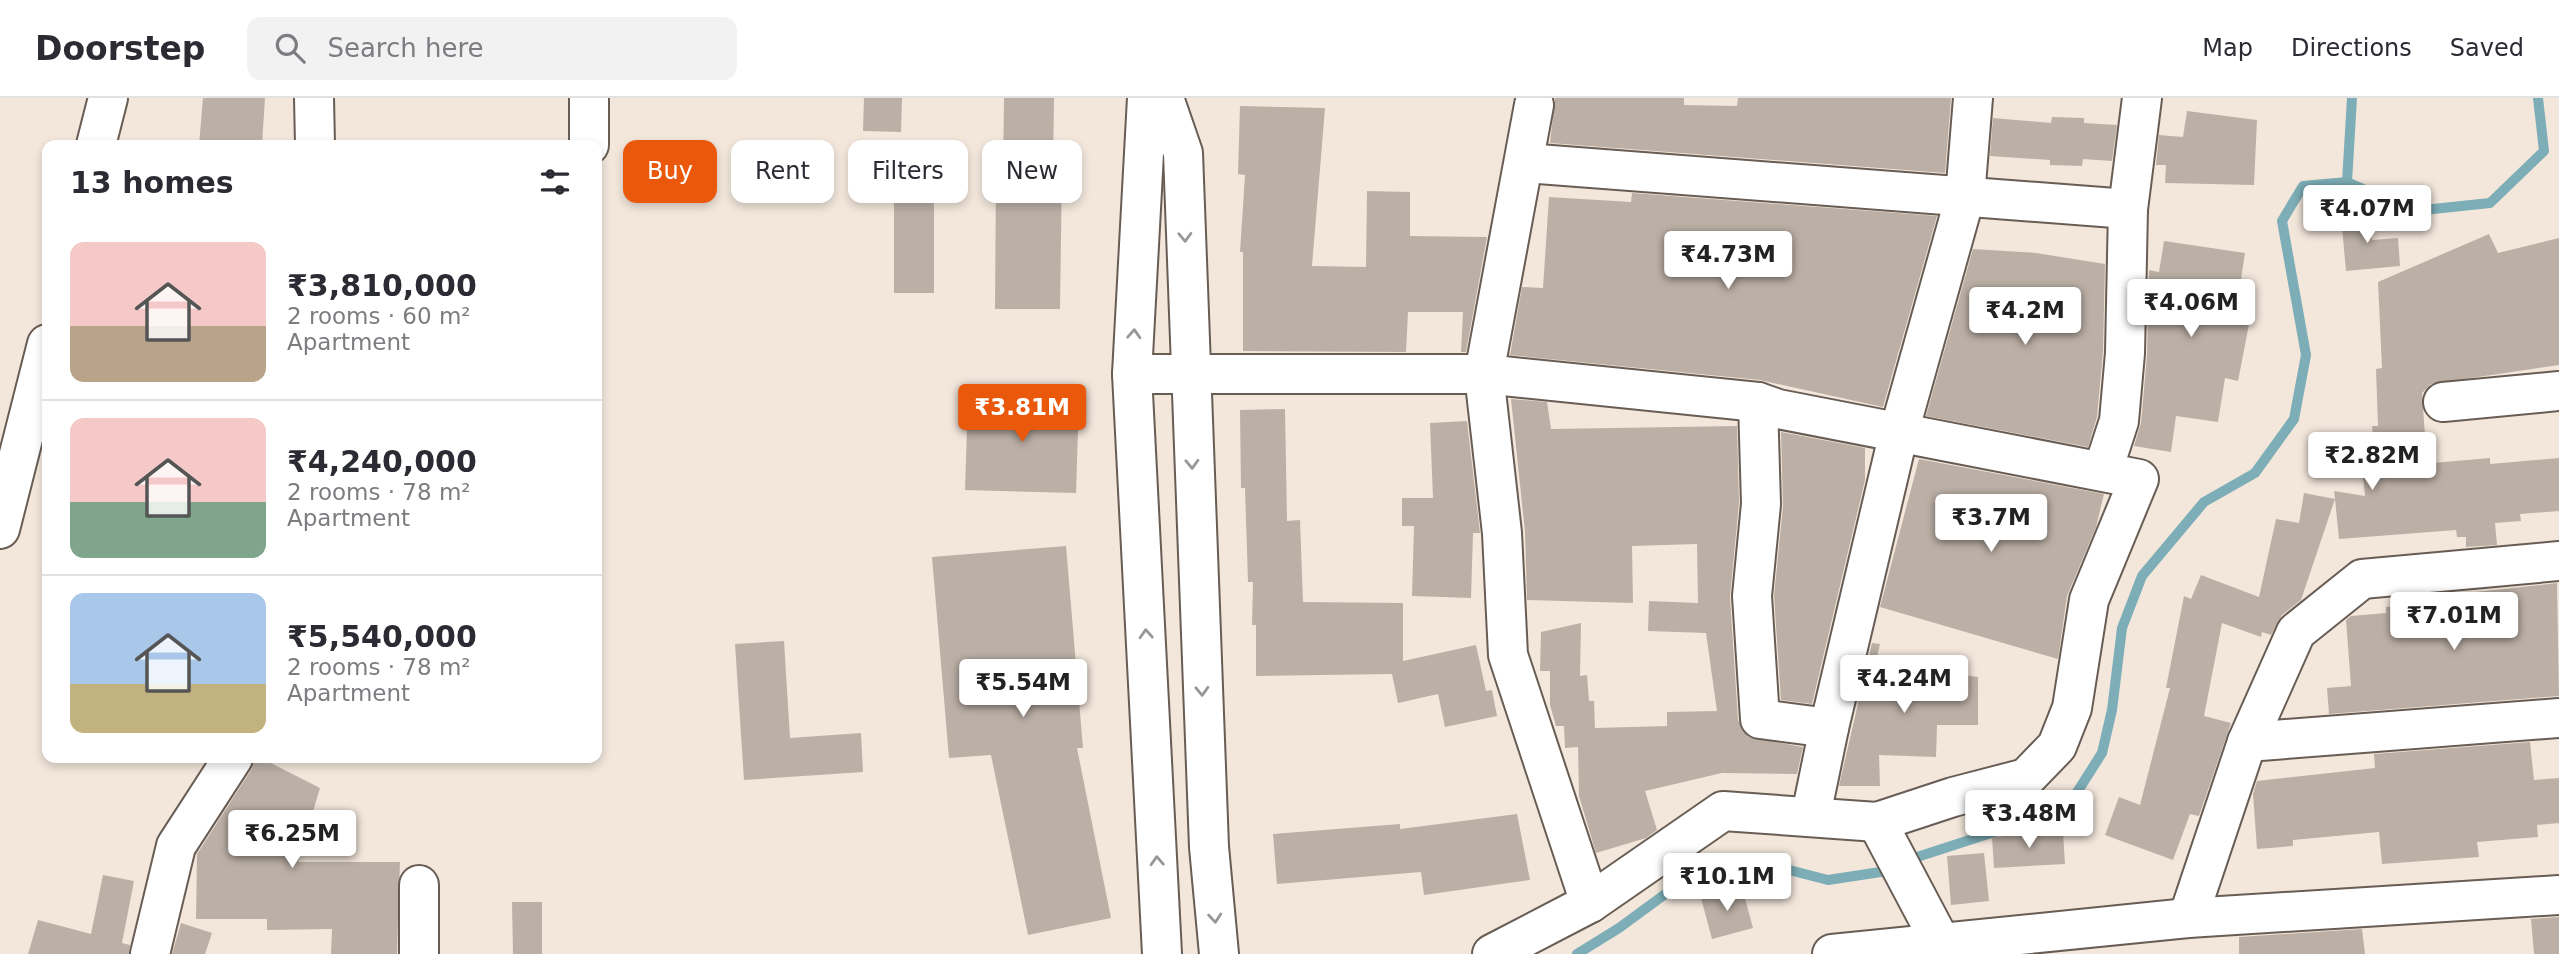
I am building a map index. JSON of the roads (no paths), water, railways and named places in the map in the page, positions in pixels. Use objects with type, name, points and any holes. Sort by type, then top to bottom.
[{"type":"street","points":[[97,140],[108,98]]},
{"type":"street","points":[[314,98],[315,140]]},
{"type":"street","points":[[589,98],[589,140]]},
{"type":"street","points":[[1147,98],[1132,374],[1162,954]]},
{"type":"street","points":[[1164,98],[1183,153],[1189,374],[1209,848],[1219,954]]},
{"type":"street","points":[[1811,815],[1899,432],[1965,197],[1973,98]]},
{"type":"street","points":[[2103,470],[2119,421],[2125,353],[2128,209],[2142,98]]},
{"type":"street","points":[[1534,105],[1484,374],[1502,533],[1508,655],[1590,903]]},
{"type":"street","points":[[1525,163],[2128,209]]},
{"type":"street","points":[[0,529],[42,364]]},
{"type":"street","points":[[1132,374],[1484,374],[1758,402],[1777,409],[2139,479],[2089,600],[2072,708],[2057,746],[2026,778],[1953,797],[1882,831],[1811,815],[1723,811],[1590,903],[1492,954]]},
{"type":"street","points":[[2444,402],[2559,390]]},
{"type":"street","points":[[1758,402],[1761,504],[1752,596],[1760,719],[1829,728]]},
{"type":"street","points":[[2188,918],[2247,742],[2296,632],[2362,579],[2559,561]]},
{"type":"street","points":[[2247,742],[2559,718]]},
{"type":"street","points":[[150,954],[176,846],[230,763]]},
{"type":"street","points":[[1882,831],[1941,943]]},
{"type":"street","points":[[419,885],[419,954]]},
{"type":"street","points":[[1832,954],[1941,943],[2141,938],[2188,918],[2559,895]]},
{"type":"waterway","points":[[2347,182],[2352,98]]},
{"type":"waterway","points":[[1577,954],[1619,928],[1713,859],[1750,860],[1828,880],[1887,871],[1911,859],[2028,821],[2074,797],[2102,753],[2112,710],[2122,628],[2142,576],[2204,502],[2255,473],[2294,419],[2306,355],[2282,221],[2303,186],[2347,182],[2414,211],[2490,203],[2544,151],[2538,98]]}]
